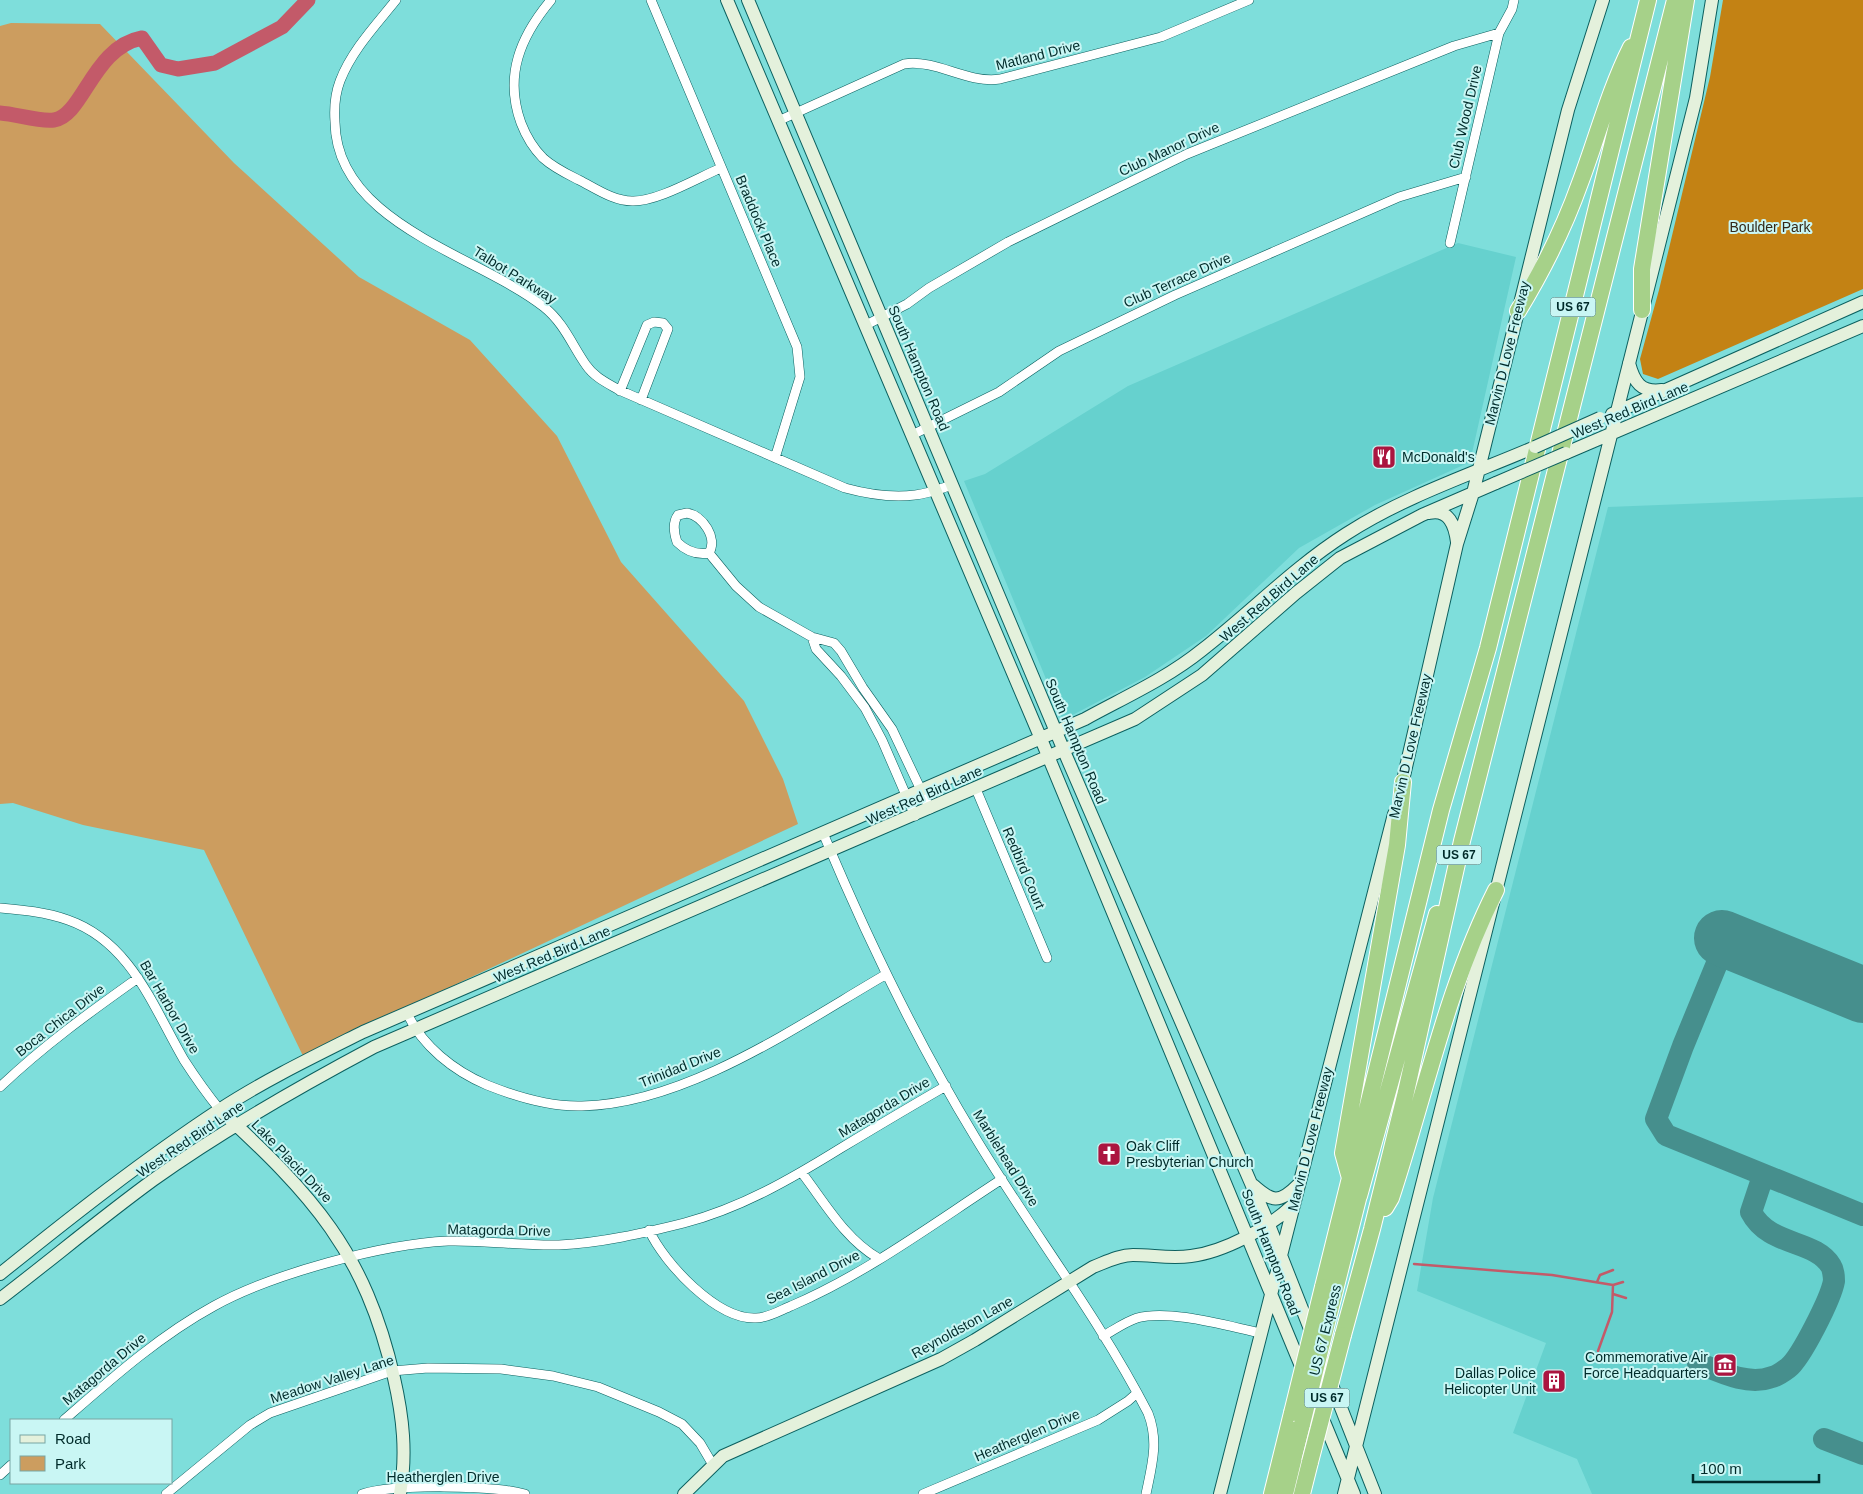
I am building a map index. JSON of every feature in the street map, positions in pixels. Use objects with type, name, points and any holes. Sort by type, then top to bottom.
[{"type":"highway","name":"US 67","points":[[1272,1494],[1297,1418],[1328,1292],[1351,1180],[1441,810],[1488,648],[1648,0]]},
{"type":"highway","name":"US 67","points":[[1302,1494],[1372,1229],[1437,961],[1462,841],[1675,0]]},
{"type":"highway","points":[[1642,310],[1642,269],[1686,0]]},
{"type":"highway","points":[[1518,311],[1541,274],[1580,185],[1616,77],[1642,24]]},
{"type":"highway","points":[[1351,1180],[1343,1153],[1397,845],[1403,782]]},
{"type":"highway","points":[[1358,1196],[1442,834],[1441,810]]},
{"type":"highway","points":[[1358,1196],[1431,933],[1462,841]]},
{"type":"highway","points":[[1372,1229],[1391,1198],[1446,1018],[1477,929],[1496,890]]},
{"type":"highway","name":"US 67 Express","points":[[1328,1292],[1358,1196]]},
{"type":"highway","points":[[1285,1494],[1297,1418]]},
{"type":"main road","name":"South Hampton Road","points":[[727,0],[1049,757],[1249,1235],[1354,1494]]},
{"type":"main road","name":"South Hampton Road","points":[[748,0],[1064,751],[1269,1225],[1375,1494]]},
{"type":"main road","name":"Marvin D Love Freeway","points":[[1220,1494],[1298,1184],[1403,782],[1457,544],[1473,493],[1568,110],[1603,0]]},
{"type":"main road","points":[[1344,1494],[1696,98],[1712,0]]},
{"type":"main road","points":[[820,219],[837,211]]},
{"type":"main road","name":"West Red Bird Lane","points":[[0,1274],[97,1197],[220,1110],[303,1062],[408,1013],[1056,732],[1145,688],[1168,674],[1215,640],[1273,588],[1331,544],[1396,506],[1670,389],[1863,302]]},
{"type":"main road","points":[[1819,321],[1829,341]]},
{"type":"main road","name":"West Red Bird Lane","points":[[0,1299],[153,1180],[236,1125],[324,1073],[415,1030],[831,852],[1064,751],[1142,715],[1177,693],[1227,655],[1322,571],[1370,541],[1422,515],[1863,326]]},
{"type":"main road","points":[[1629,363],[1632,376],[1639,386],[1649,390],[1670,389]]},
{"type":"main road","points":[[1422,515],[1436,512],[1450,518],[1456,529],[1457,544]]},
{"type":"main road","points":[[1361,525],[1370,541]]},
{"type":"main road","points":[[1215,640],[1227,655]]},
{"type":"main road","points":[[793,846],[801,864]]},
{"type":"main road","points":[[1145,987],[1162,979]]},
{"type":"main road","points":[[1164,1034],[1182,1026]]},
{"type":"main road","name":"Lake Placid Drive","points":[[220,1110],[313,1202],[339,1237],[350,1258],[378,1319],[392,1371],[405,1443],[400,1491]]},
{"type":"main road","points":[[1249,1181],[1266,1196],[1272,1198],[1286,1197],[1298,1184]]},
{"type":"main road","name":"Reynoldston Lane","points":[[684,1494],[723,1456],[941,1358],[975,1340],[1069,1282],[1110,1260],[1132,1255],[1167,1258],[1192,1256],[1223,1247],[1269,1225],[1293,1206]]},
{"type":"street","name":"Talbot Parkway","points":[[396,0],[359,47],[337,90],[334,104],[335,136],[346,168],[374,203],[392,218],[544,307],[563,326],[586,365],[600,378],[620,391],[861,493],[879,496],[915,496],[952,485]]},
{"type":"street","points":[[551,0],[529,29],[517,56],[513,80],[516,104],[524,129],[535,149],[545,159],[558,169],[606,194],[619,200],[633,202],[659,195],[721,168]]},
{"type":"street","name":"Braddock Place","points":[[651,0],[800,358],[798,387],[775,458]]},
{"type":"street","name":"Matland Drive","points":[[778,121],[904,64],[919,64],[984,80],[1000,79],[1161,38],[1248,0]]},
{"type":"street","name":"Club Wood Drive","points":[[1450,243],[1499,33],[1512,9],[1514,0]]},
{"type":"street","name":"Club Manor Drive","points":[[866,325],[882,318],[1008,242],[1187,154],[1454,46],[1499,33]]},
{"type":"street","name":"Club Terrace Drive","points":[[912,435],[999,392],[1059,351],[1150,306],[1399,197],[1466,176]]},
{"type":"street","points":[[620,391],[648,325],[654,322],[662,323],[668,329],[641,400]]},
{"type":"street","points":[[692,514],[702,520],[710,536],[711,549],[709,553],[700,554],[692,552],[677,542],[674,527],[678,515],[692,514]]},
{"type":"street","points":[[709,553],[736,586],[759,607],[812,637],[834,644],[850,664],[869,697],[895,735],[930,809]]},
{"type":"street","points":[[812,637],[816,649],[841,676],[862,704],[882,740],[914,816]]},
{"type":"street","points":[[841,676],[850,664]]},
{"type":"street","points":[[862,704],[869,697]]},
{"type":"street","points":[[882,740],[895,735]]},
{"type":"street","name":"Redbird Court","points":[[976,789],[1047,958]]},
{"type":"street","name":"Marblehead Drive","points":[[823,833],[885,975],[946,1086],[1002,1179],[1069,1282],[1148,1413],[1155,1435],[1155,1447],[1146,1494]]},
{"type":"street","name":"Bar Harbor Drive","points":[[0,908],[33,911],[68,920],[84,928],[119,953],[160,1012],[184,1060],[220,1110]]},
{"type":"street","name":"Trinidad Drive","points":[[408,1013],[415,1030],[432,1049],[481,1082],[501,1091],[562,1106],[603,1105],[640,1099],[698,1078],[753,1051],[885,975]]},
{"type":"street","name":"Boca Chica Drive","points":[[0,1086],[82,1018],[138,978]]},
{"type":"street","name":"Matagorda Drive","points":[[65,1419],[158,1342],[215,1305],[277,1280],[350,1258],[403,1247],[449,1241],[559,1245],[650,1230],[717,1213],[802,1173],[946,1086]]},
{"type":"street","points":[[802,1173],[848,1233],[865,1250],[878,1258]]},
{"type":"street","name":"Sea Island Drive","points":[[650,1230],[667,1259],[695,1288],[729,1312],[747,1318],[764,1317],[804,1300],[878,1258],[1002,1179]]},
{"type":"street","points":[[1102,1336],[1126,1323],[1149,1316],[1189,1319],[1261,1333]]},
{"type":"street","name":"Meadow Valley Lane","points":[[166,1494],[258,1420],[315,1396],[392,1371],[465,1367],[501,1368],[553,1376],[598,1387],[659,1412],[682,1424],[700,1443],[713,1465]]},
{"type":"street","name":"Heatherglen Drive","points":[[923,1494],[1098,1420],[1137,1393]]},
{"type":"street","points":[[0,1475],[10,1467]]},
{"type":"street","name":"Heatherglen Drive","points":[[362,1494],[384,1489],[400,1491],[486,1489],[525,1494]]},
{"type":"shaded area","points":[[1458,243],[1516,257],[1470,462],[1375,505],[1299,548],[1206,636],[1145,677],[1063,720],[964,481],[985,474],[1128,386]]},
{"type":"shaded area","points":[[1863,497],[1863,1494],[1592,1494],[1577,1459],[1513,1433],[1546,1343],[1417,1291],[1433,1198],[1608,507]]},
{"type":"green space","name":"Boulder Park","points":[[1723,0],[1863,0],[1863,289],[1658,379],[1643,374],[1640,359],[1659,290],[1710,77]]},
{"type":"green space","points":[[11,23],[100,24],[234,163],[359,277],[470,340],[557,436],[621,562],[744,701],[783,779],[798,824],[303,1056],[204,850],[83,825],[13,803],[0,804],[0,26]]},
{"type":"waterway","points":[[0,113],[48,120],[64,116],[73,107],[100,67],[112,54],[125,44],[142,38],[161,65],[178,69],[215,63],[282,27],[308,0]]},
{"type":"waterway","points":[[1414,1264],[1552,1275],[1613,1285],[1623,1282]]},
{"type":"waterway","points":[[1597,1282],[1600,1275],[1613,1270]]},
{"type":"waterway","points":[[1598,1351],[1612,1312],[1613,1285]]},
{"type":"waterway","points":[[1613,1294],[1626,1298]]},
{"type":"taxiway","points":[[1735,943],[1720,956],[1683,1046],[1656,1119],[1666,1135],[1863,1215]]},
{"type":"taxiway","points":[[1698,1363],[1725,1374],[1744,1379],[1763,1379],[1778,1375],[1788,1368],[1800,1353],[1815,1327],[1832,1289],[1834,1281],[1833,1271],[1824,1257],[1769,1231],[1759,1223],[1751,1212],[1763,1176]]},
{"type":"taxiway","points":[[1824,1439],[1863,1454]]},
{"type":"runway","points":[[1722,938],[1863,995]]},
{"type":"place","name":"McDonald's","points":[[1384,457]]},
{"type":"place","name":"Oak Cliff Presbyterian Church","points":[[1109,1154]]},
{"type":"place","name":"Commemorative Air Force Headquarters","points":[[1725,1365]]},
{"type":"place","name":"Dallas Police Helicopter Unit","points":[[1554,1381]]}]
